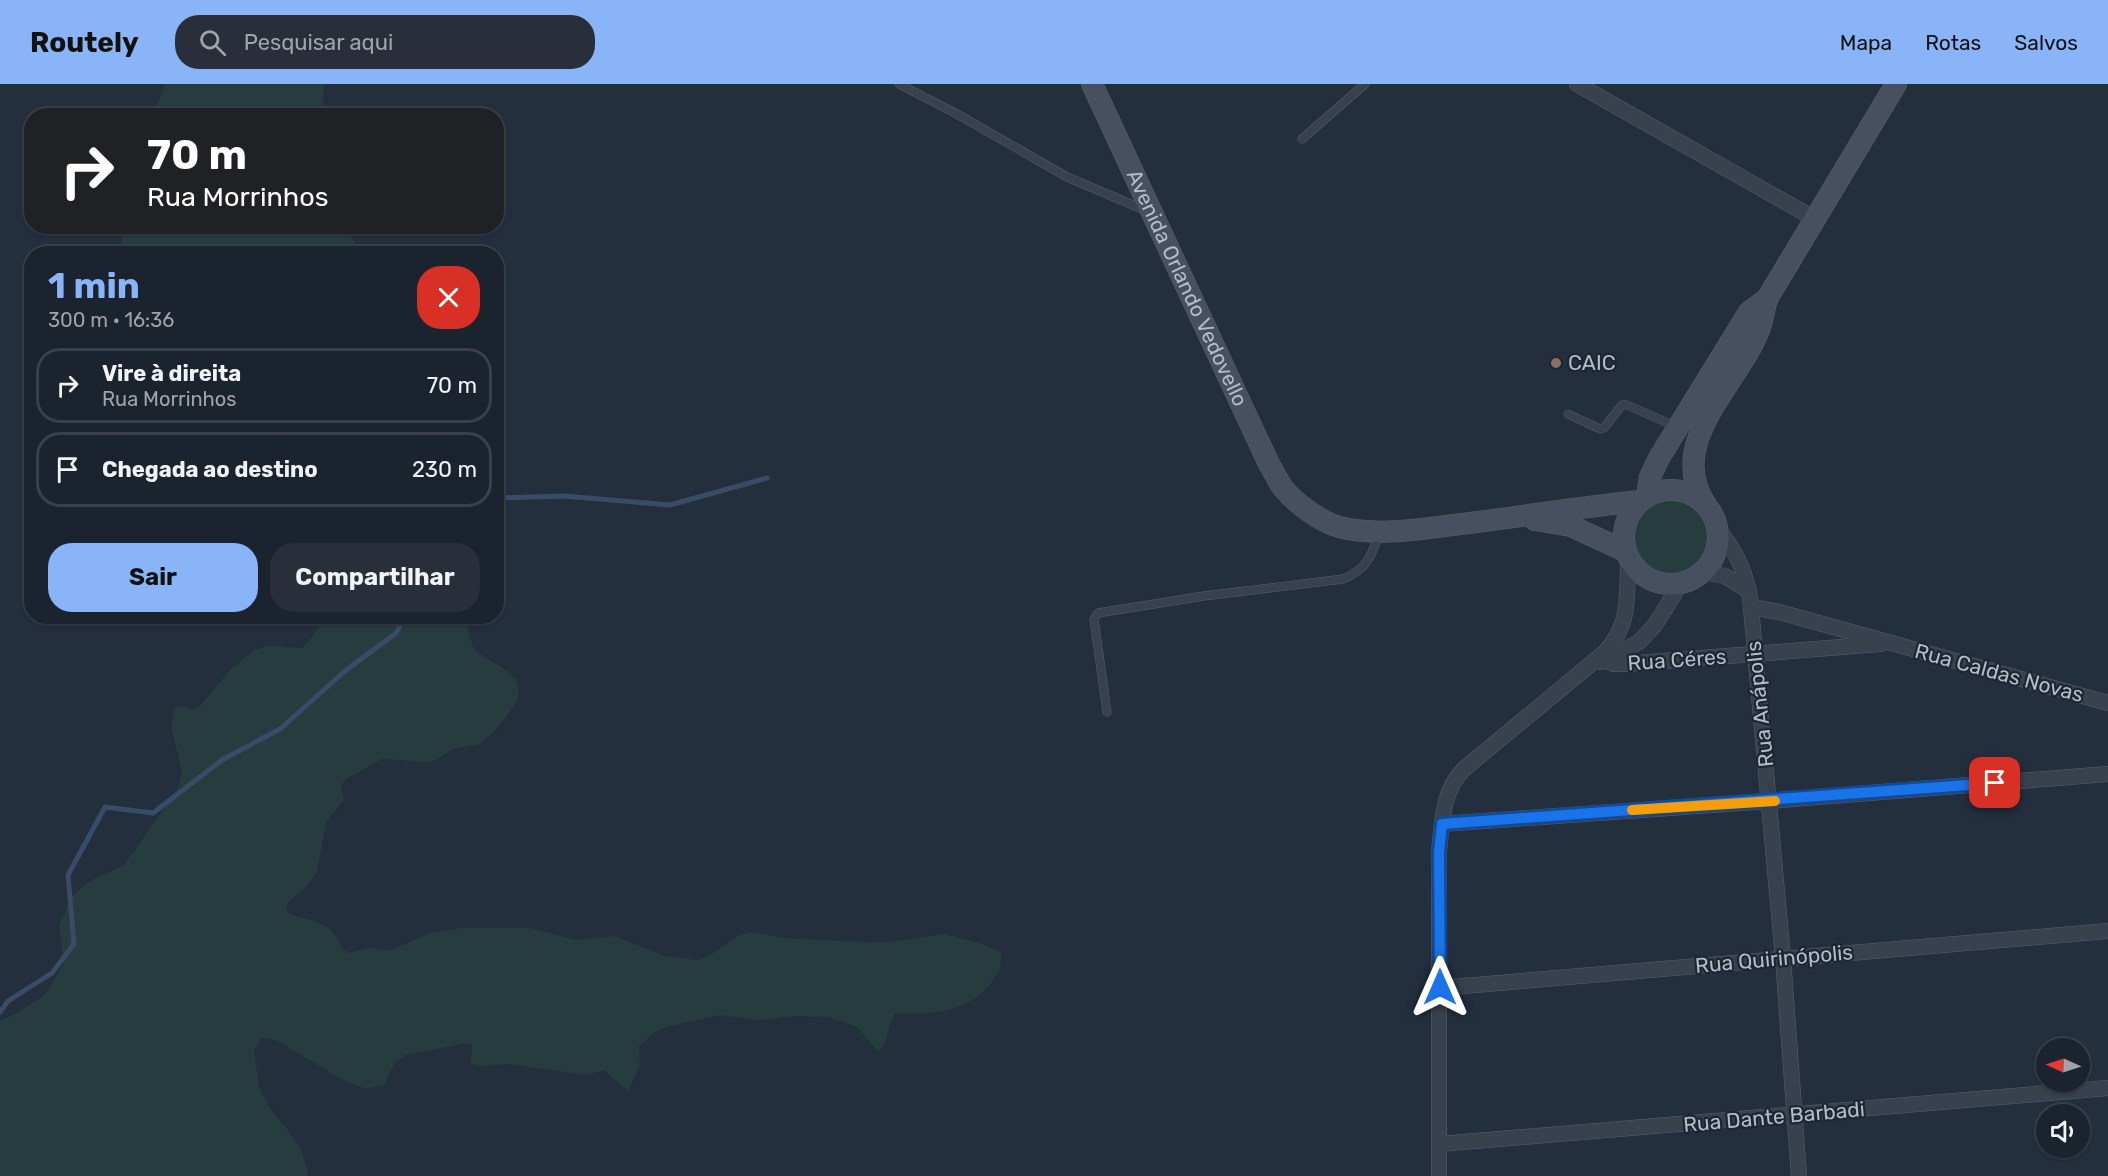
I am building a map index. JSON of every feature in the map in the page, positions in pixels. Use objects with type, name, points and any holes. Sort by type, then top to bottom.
[{"type":"street","name":"Avenida Orlando Vedovello","points":[[1092,84],[1269,464],[1284,489],[1324,521],[1348,528],[1381,531]]},
{"type":"street","points":[[1520,517],[1571,526],[1627,555],[1646,578],[1657,583],[1681,584],[1703,572],[1716,552],[1718,540],[1713,516],[1698,494],[1695,481],[1694,456],[1698,435],[1759,331],[1767,299],[1895,84]]},
{"type":"street","points":[[1579,85],[1815,219]]},
{"type":"street","points":[[1605,656],[1623,625],[1627,608],[1627,555],[1623,537],[1625,523],[1631,511],[1644,498],[1659,458],[1749,312],[1767,299]]},
{"type":"street","points":[[1381,531],[1416,530],[1520,517],[1644,498],[1662,490],[1678,490],[1693,495],[1706,506]]},
{"type":"street","name":"Rua Anápolis","points":[[1717,528],[1733,548],[1742,565],[1749,591],[1783,958],[1799,1176]]},
{"type":"street","points":[[1703,572],[1725,576],[1749,591]]},
{"type":"street","points":[[1440,1176],[1439,852],[1450,787],[1455,777],[1577,674],[1605,656],[1639,642],[1655,625],[1681,584]]},
{"type":"street","name":"Rua Caldas Novas","points":[[1751,607],[1779,612],[2108,703]]},
{"type":"street","name":"Rua Caldas Novas","points":[[1755,654],[1889,643]]},
{"type":"street","name":"Rua Céres","points":[[1605,656],[1614,664],[1626,664],[1755,654]]},
{"type":"street","points":[[1442,824],[2108,774]]},
{"type":"street","name":"Rua Quirinópolis","points":[[1440,987],[2108,931]]},
{"type":"street","name":"Rua Dante Barbadi","points":[[1440,1144],[2108,1088]]},
{"type":"lane","points":[[898,84],[957,114],[1067,177],[1151,212]]},
{"type":"lane","points":[[1302,139],[1365,84]]},
{"type":"lane","points":[[1568,414],[1600,429],[1604,428],[1617,408],[1627,405],[1678,427]]},
{"type":"lane","points":[[1107,712],[1094,620],[1098,613],[1204,596],[1343,579],[1356,574],[1365,565],[1381,531]]},
{"type":"green space","points":[[165,84],[324,84],[322,108],[156,108]]},
{"type":"green space","points":[[123,234],[350,234],[357,246],[120,246]]},
{"type":"green space","points":[[1670,497],[1685,500],[1698,509],[1707,522],[1710,537],[1707,552],[1698,565],[1685,574],[1670,577],[1655,574],[1642,565],[1633,552],[1630,537],[1633,522],[1642,509],[1655,500]]},
{"type":"green space","points":[[322,624],[466,624],[474,650],[504,669],[516,680],[519,692],[516,703],[497,729],[479,744],[453,749],[432,762],[382,759],[346,779],[341,785],[344,800],[326,822],[317,872],[309,884],[288,902],[286,908],[289,914],[325,926],[349,953],[369,948],[389,951],[430,933],[462,928],[531,928],[575,940],[615,936],[665,956],[698,960],[709,956],[737,936],[751,932],[784,938],[882,943],[945,934],[982,944],[1001,953],[999,971],[985,990],[963,1005],[936,1012],[895,1013],[879,1052],[856,1026],[829,1017],[798,1016],[756,1020],[720,1015],[669,1026],[655,1032],[639,1046],[640,1065],[628,1091],[604,1070],[586,1075],[508,1064],[477,1066],[471,1062],[472,1045],[468,1043],[406,1055],[394,1064],[384,1085],[366,1089],[343,1080],[276,1040],[262,1038],[254,1049],[259,1087],[268,1105],[301,1148],[308,1172],[307,1176],[0,1176],[0,1021],[42,997],[51,986],[64,963],[59,924],[73,896],[88,882],[124,865],[178,789],[182,773],[171,725],[175,709],[182,706],[192,710],[201,705],[231,669],[255,650],[268,646],[303,648]]},
{"type":"waterway","points":[[504,498],[564,496],[670,505],[767,478]]},
{"type":"waterway","points":[[0,1012],[8,1001],[52,973],[74,944],[68,875],[105,807],[153,813],[222,760],[280,729],[345,671],[396,633],[401,624]]},
{"type":"slow traffic","points":[[1632,810],[1775,801]]},
{"type":"place","name":"CAIC","points":[[1556,363]]},
{"type":"route","points":[[1440,987],[1439,852],[1442,824],[1995,783]]}]
